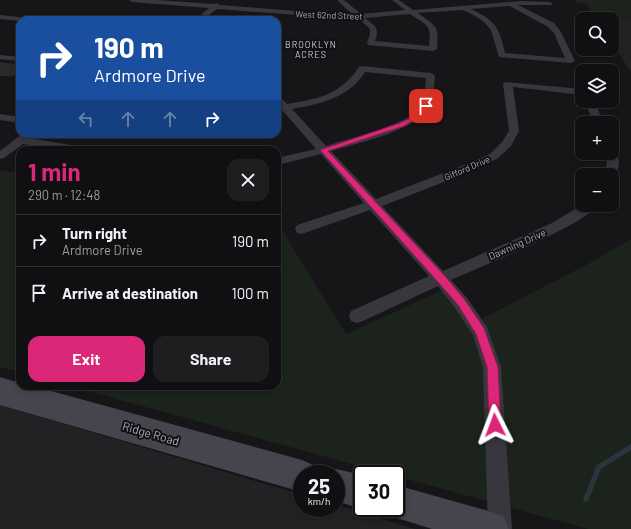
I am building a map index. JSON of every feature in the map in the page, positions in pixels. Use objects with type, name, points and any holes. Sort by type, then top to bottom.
[{"type":"main road","name":"Ridge Road","points":[[0,391],[293,473]]},
{"type":"main road","points":[[405,505],[492,529]]},
{"type":"street","name":"West 62nd Street","points":[[132,0],[337,17],[361,17],[539,2],[550,4]]},
{"type":"street","points":[[203,16],[223,0]]},
{"type":"street","points":[[340,0],[373,28],[374,34],[371,43],[433,49],[435,32],[433,27],[395,0]]},
{"type":"street","points":[[449,0],[481,17],[494,28],[502,55],[571,61],[557,32],[551,26],[502,0]]},
{"type":"street","points":[[0,17],[16,19]]},
{"type":"street","points":[[0,57],[16,59]]},
{"type":"street","points":[[281,105],[321,100],[339,93],[355,82],[362,69],[431,76],[426,106],[416,117],[402,125],[324,150],[281,161]]},
{"type":"street","name":"Gifford Drive","points":[[374,204],[476,165],[494,156],[507,144],[514,131],[508,84],[575,91]]},
{"type":"street","points":[[281,106],[374,204],[441,279],[461,302],[481,332],[492,367],[500,529]]},
{"type":"street","points":[[0,117],[16,119]]},
{"type":"street","points":[[0,156],[24,138]]},
{"type":"street","points":[[29,138],[64,146]]},
{"type":"street","points":[[302,229],[374,204]]},
{"type":"street","name":"Dawning Drive","points":[[357,316],[557,226],[582,212]]},
{"type":"shaded area","points":[[575,0],[631,0],[631,19],[619,16],[619,12],[592,12],[587,4],[577,3]]},
{"type":"shaded area","points":[[619,16],[631,19],[631,72],[619,54]]},
{"type":"shaded area","points":[[0,170],[16,172],[16,371],[0,367]]},
{"type":"shaded area","points":[[281,228],[346,334],[443,290],[468,326],[588,264],[631,239],[631,529],[588,529],[405,478],[405,465],[355,465],[84,390],[281,390]]},
{"type":"shaded area","points":[[0,405],[293,492],[293,517],[345,517],[345,508],[353,510],[353,517],[376,517],[415,529],[0,529]]},
{"type":"building","points":[[0,63],[16,65],[16,74],[12,76],[0,75]]},
{"type":"waterway","points":[[586,499],[599,467],[631,447]]},
{"type":"district","name":"BROOKLYN ACRES","points":[[311,50]]},
{"type":"route","points":[[426,106],[416,117],[402,125],[324,150],[461,302],[481,332],[492,367],[495,425]]}]
